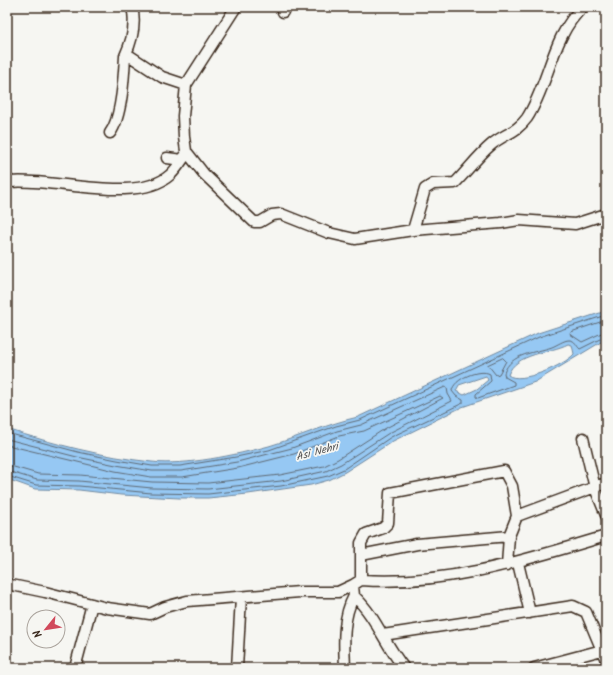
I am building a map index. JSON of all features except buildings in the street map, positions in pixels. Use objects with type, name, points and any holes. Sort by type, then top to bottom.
[{"type":"street","points":[[110,133],[115,126],[122,91],[125,56],[132,37],[134,13],[132,7]]},
{"type":"street","points":[[7,178],[10,182],[38,181],[102,190],[142,187],[154,184],[170,175],[184,156],[183,116],[186,85],[236,7]]},
{"type":"street","points":[[413,230],[425,189],[433,184],[455,183],[491,145],[517,130],[536,102],[570,22],[583,7]]},
{"type":"street","points":[[125,56],[130,56],[162,76],[186,85]]},
{"type":"street","points":[[184,156],[254,222],[260,222],[272,215],[281,214],[329,233],[355,239],[413,230],[501,223],[519,220],[575,224],[606,214]]},
{"type":"street","points":[[167,158],[184,156]]},
{"type":"street","points":[[583,438],[595,488],[606,515]]},
{"type":"street","points":[[345,668],[345,622],[357,583],[361,543],[366,534],[383,528],[388,523],[390,494],[504,471],[512,486],[517,516],[509,536],[507,565]]},
{"type":"street","points":[[517,516],[606,483]]},
{"type":"street","points":[[361,555],[417,544],[509,536]]},
{"type":"street","points":[[7,584],[92,604],[150,614],[165,606],[188,601],[300,592],[338,592],[357,583],[392,582],[469,574],[518,563],[606,536]]},
{"type":"street","points":[[518,563],[530,613]]},
{"type":"street","points":[[354,596],[366,606],[391,652],[404,668]]},
{"type":"street","points":[[237,668],[241,597]]},
{"type":"street","points":[[74,668],[92,604]]},
{"type":"street","points":[[382,635],[573,606],[586,612],[604,649],[606,660]]},
{"type":"street","points":[[534,668],[604,649]]},
{"type":"water","name":"Asi Nehri","points":[[606,311],[606,339],[535,382],[462,407],[393,441],[345,472],[329,480],[311,485],[208,498],[179,498],[121,495],[79,490],[35,489],[7,479],[7,429],[42,440],[134,460],[165,463],[210,459],[269,446],[335,423],[358,417],[538,333]],"holes":[[[568,344],[572,345],[574,354],[562,363],[532,376],[514,377],[508,375],[518,362]],[[486,376],[488,380],[477,389],[464,395],[456,391],[459,385]]]}]
